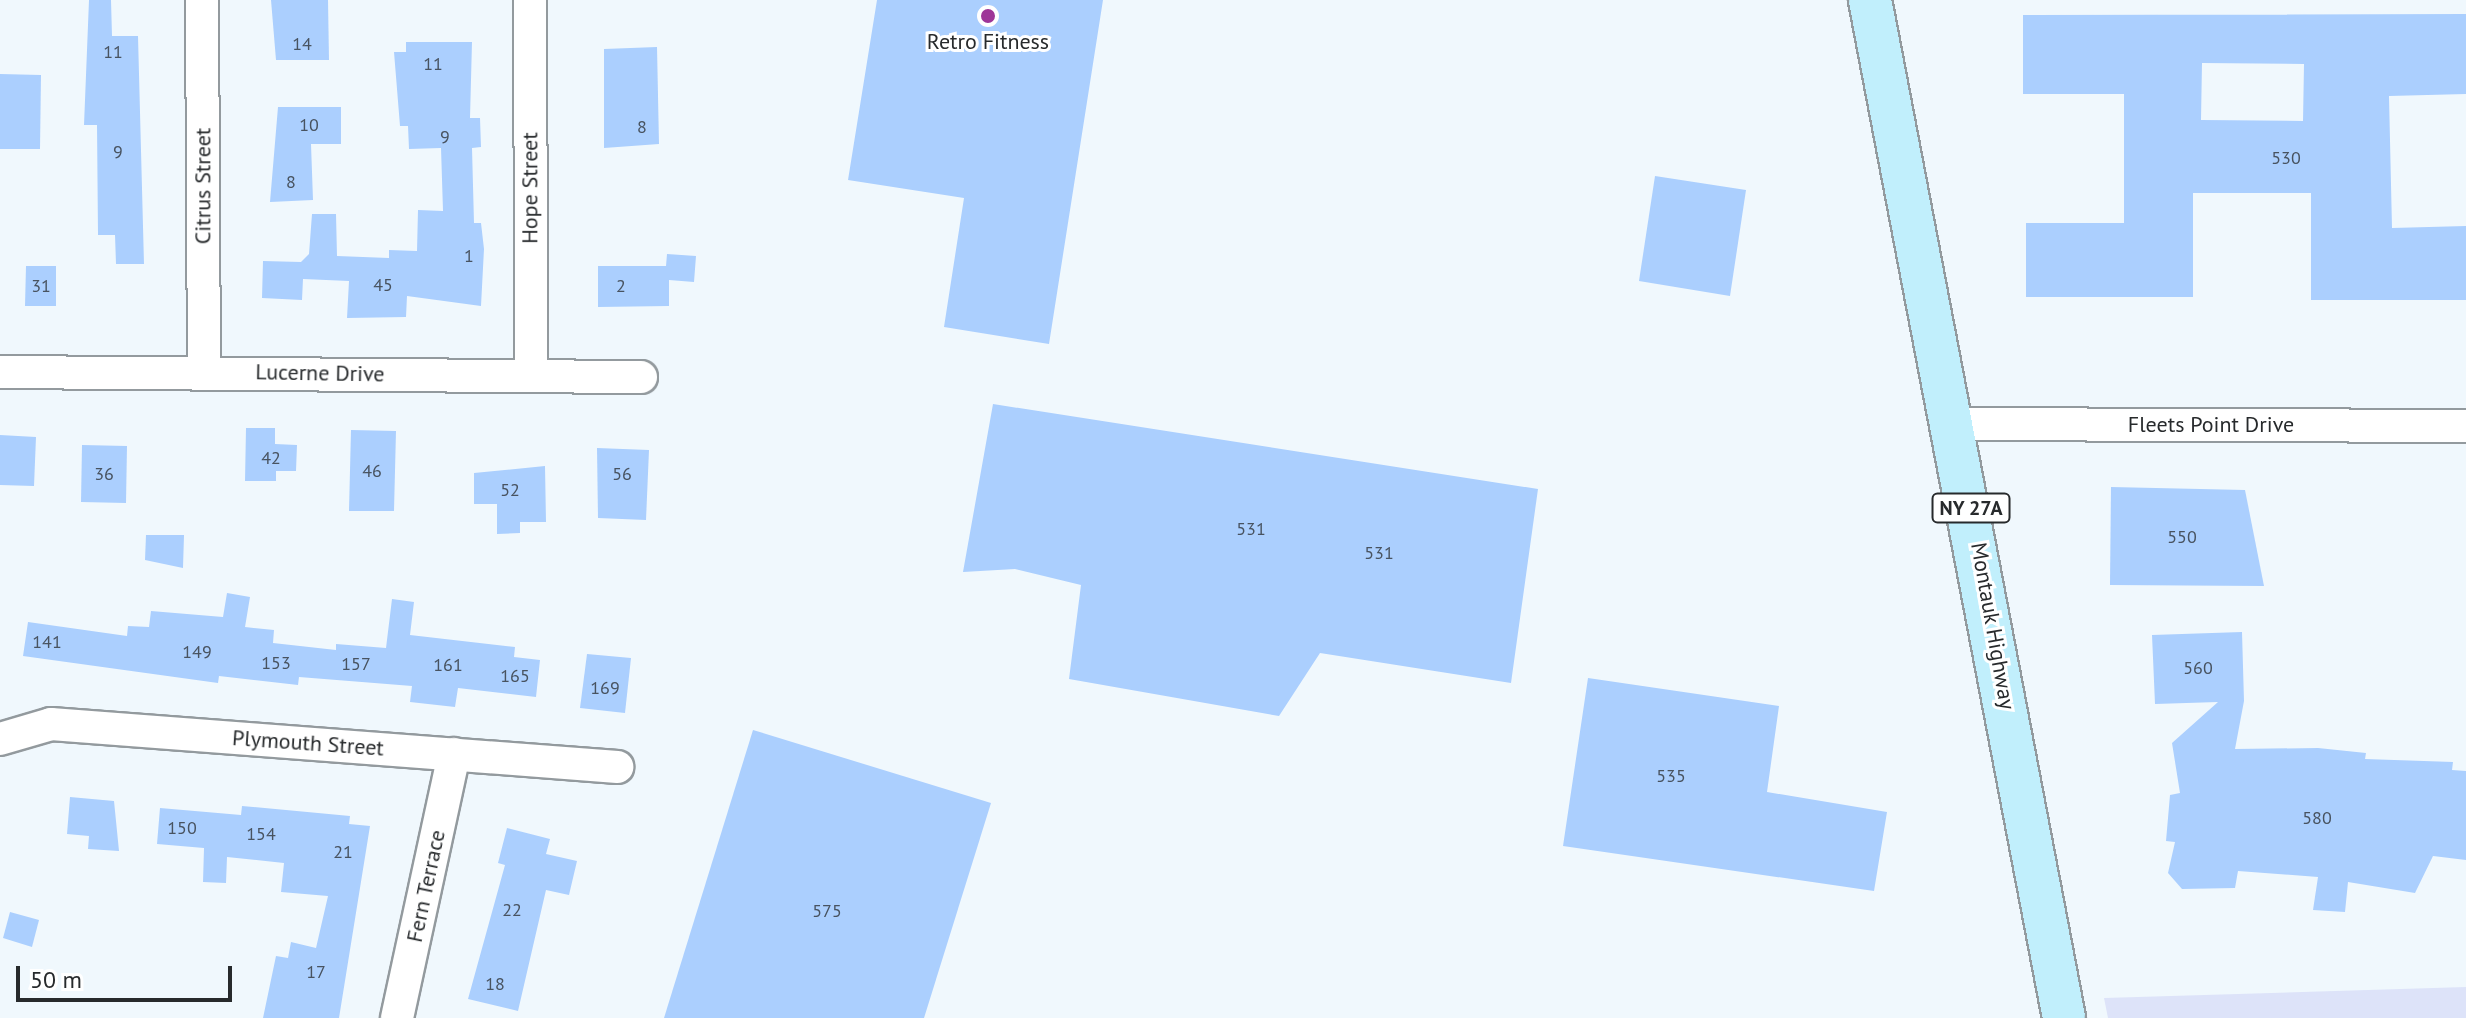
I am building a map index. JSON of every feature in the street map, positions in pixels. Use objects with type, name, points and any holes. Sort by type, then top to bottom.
[{"type":"main road","name":"Montauk Highway","points":[[1870,0],[1956,424],[2064,1018]]},
{"type":"street","name":"Citrus Street","points":[[202,0],[204,372]]},
{"type":"street","name":"Hope Street","points":[[530,0],[531,375]]},
{"type":"street","name":"Lucerne Drive","points":[[0,372],[641,377]]},
{"type":"street","name":"Fleets Point Drive","points":[[1956,424],[2466,426]]},
{"type":"street","name":"Plymouth Street","points":[[0,739],[51,724],[617,767]]},
{"type":"street","name":"Fern Terrace","points":[[397,1018],[454,754]]},
{"type":"shaded area","points":[[2466,987],[2466,1018],[2108,1018],[2104,998]]},
{"type":"building","points":[[89,0],[111,0],[112,36],[138,36],[144,264],[116,264],[115,235],[98,235],[97,125],[84,125]]},
{"type":"building","points":[[271,0],[328,0],[329,60],[276,60]]},
{"type":"building","points":[[877,0],[1103,0],[1049,344],[944,327],[964,198],[848,180]]},
{"type":"building","points":[[2466,14],[2466,94],[2389,96],[2392,228],[2466,226],[2466,300],[2311,300],[2311,193],[2193,193],[2193,297],[2026,297],[2026,223],[2124,223],[2124,94],[2023,94],[2023,15]],"holes":[[[2202,63],[2304,64],[2303,121],[2201,120]]]},
{"type":"building","points":[[406,42],[472,42],[470,118],[480,118],[481,147],[472,148],[474,223],[481,223],[484,249],[481,306],[407,296],[406,317],[347,318],[349,281],[303,279],[302,300],[262,298],[263,261],[301,262],[309,254],[312,214],[336,214],[337,256],[389,258],[389,250],[417,251],[418,210],[443,211],[441,148],[409,149],[408,126],[400,126],[394,52],[406,52]]},
{"type":"building","points":[[657,47],[659,144],[604,148],[604,49]]},
{"type":"building","points":[[0,74],[41,75],[40,149],[0,149]]},
{"type":"building","points":[[278,107],[341,107],[341,144],[311,144],[313,200],[270,202]]},
{"type":"building","points":[[1655,176],[1746,190],[1730,296],[1639,281]]},
{"type":"building","points":[[667,254],[696,256],[694,282],[669,280],[669,306],[598,307],[598,266],[666,266]]},
{"type":"building","points":[[26,266],[56,266],[56,306],[25,306]]},
{"type":"building","points":[[993,404],[1538,489],[1511,683],[1320,653],[1279,716],[1069,679],[1081,585],[1015,569],[963,572]]},
{"type":"building","points":[[246,428],[275,428],[275,444],[297,445],[296,471],[276,471],[276,481],[245,481]]},
{"type":"building","points":[[351,430],[396,431],[394,511],[349,511]]},
{"type":"building","points":[[0,435],[36,437],[34,486],[0,485]]},
{"type":"building","points":[[82,445],[127,446],[126,503],[81,502]]},
{"type":"building","points":[[597,448],[649,450],[646,520],[598,518]]},
{"type":"building","points":[[545,466],[546,522],[520,522],[520,533],[497,534],[497,504],[474,504],[474,473]]},
{"type":"building","points":[[2111,487],[2245,490],[2264,586],[2110,585]]},
{"type":"building","points":[[146,535],[184,535],[183,568],[145,560]]},
{"type":"building","points":[[227,593],[250,597],[245,627],[274,630],[273,643],[336,650],[336,644],[386,648],[392,599],[414,602],[410,635],[515,647],[514,657],[540,660],[536,697],[458,688],[455,707],[410,702],[412,686],[299,677],[298,685],[219,676],[218,683],[23,656],[28,622],[127,636],[128,626],[149,627],[151,611],[223,617]]},
{"type":"building","points":[[2242,632],[2244,701],[2235,749],[2318,748],[2366,753],[2365,759],[2453,762],[2452,770],[2466,771],[2466,860],[2433,856],[2415,893],[2348,882],[2345,912],[2313,910],[2318,877],[2238,871],[2235,888],[2182,889],[2168,873],[2175,842],[2166,841],[2170,795],[2180,793],[2172,743],[2218,702],[2155,704],[2152,635]]},
{"type":"building","points":[[587,654],[631,658],[625,713],[580,708]]},
{"type":"building","points":[[1588,678],[1779,706],[1767,792],[1887,812],[1874,891],[1563,846]]},
{"type":"building","points":[[753,730],[991,803],[924,1018],[664,1018]]},
{"type":"building","points":[[70,797],[114,801],[119,851],[88,849],[89,836],[67,834]]},
{"type":"building","points":[[242,806],[350,816],[349,824],[370,826],[339,1018],[263,1018],[276,956],[288,958],[291,942],[316,948],[328,896],[281,892],[284,863],[227,857],[226,883],[203,882],[204,848],[157,844],[160,808],[241,815]]},
{"type":"building","points":[[507,828],[550,839],[546,854],[577,861],[569,895],[546,890],[518,1011],[468,999],[505,865],[498,863]]},
{"type":"building","points":[[10,912],[39,920],[32,947],[3,938]]},
{"type":"place","name":"Retro Fitness","points":[[988,16]]}]
